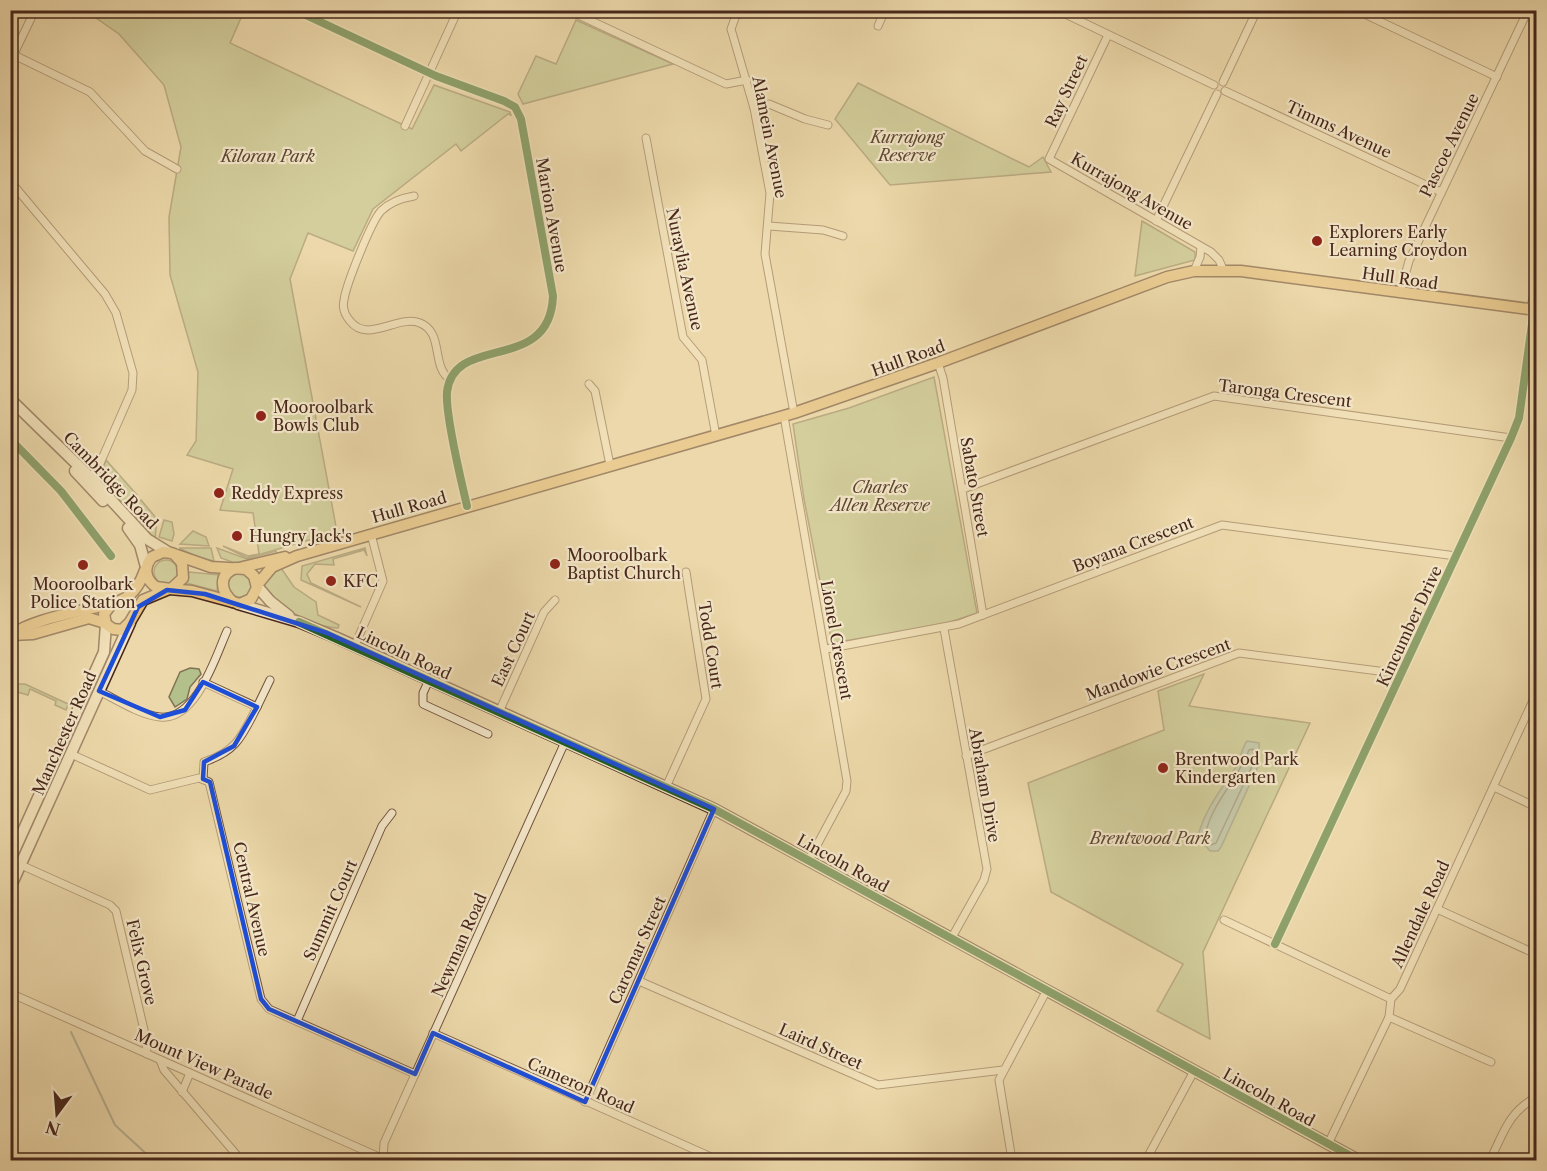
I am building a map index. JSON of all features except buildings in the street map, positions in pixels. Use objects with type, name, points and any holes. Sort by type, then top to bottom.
[{"type":"main road","name":"Hull Road","points":[[257,585],[272,567],[297,556],[789,415],[938,363],[1167,277],[1194,271],[1223,270],[1533,310]]},
{"type":"main road","name":"Cambridge Road","points":[[10,399],[119,514],[152,544],[171,553]]},
{"type":"main road","name":"Cambridge Road","points":[[119,514],[137,539],[146,568]]},
{"type":"main road","name":"Hull Road","points":[[171,553],[211,567],[237,568],[279,557],[297,556]]},
{"type":"main road","points":[[11,635],[27,625],[78,616],[112,605],[133,593],[154,555],[171,553],[182,562],[184,572],[179,583],[143,600],[131,622],[124,629],[117,630],[106,623],[78,616]]},
{"type":"main road","points":[[146,568],[152,584],[168,589],[192,591],[237,604],[251,599],[257,585],[252,573],[237,568],[226,575],[222,584],[225,594],[237,604]]},
{"type":"main road","name":"Lincoln Road","points":[[257,585],[277,607],[299,622]]},
{"type":"main road","name":"Lincoln Road","points":[[237,604],[299,622],[355,645],[714,809],[1358,1161]]},
{"type":"main road","points":[[112,605],[128,609],[131,622]]},
{"type":"main road","points":[[106,623],[105,612],[112,605]]},
{"type":"main road","name":"Manchester Road","points":[[16,862],[71,754],[131,622]]},
{"type":"main road","name":"Manchester Road","points":[[10,888],[16,862],[60,750],[104,652],[106,623]]},
{"type":"main road","points":[[60,750],[71,754]]},
{"type":"street","points":[[34,10],[12,59],[90,92],[145,151],[177,169]]},
{"type":"street","name":"Marion Avenue","points":[[295,10],[430,73],[504,100],[515,107],[521,119],[554,296],[553,313],[548,326],[536,338],[472,359],[451,380]]},
{"type":"street","points":[[405,126],[458,10]]},
{"type":"street","points":[[568,10],[726,84],[747,81]]},
{"type":"street","name":"Alamein Avenue","points":[[738,10],[731,29],[754,108],[770,193],[765,254],[789,415]]},
{"type":"street","points":[[878,26],[885,10]]},
{"type":"street","points":[[1057,10],[1214,85],[1223,82]]},
{"type":"street","points":[[1156,220],[1217,94],[1225,91],[1223,82],[1257,10]]},
{"type":"street","points":[[1356,10],[1497,77]]},
{"type":"street","name":"Pascoe Avenue","points":[[1400,293],[1409,261],[1528,10]]},
{"type":"street","name":"Ray Street","points":[[1049,159],[1108,35]]},
{"type":"street","points":[[1214,85],[1214,91],[1217,94]]},
{"type":"street","name":"Timms Avenue","points":[[1225,91],[1441,192]]},
{"type":"street","points":[[754,108],[769,104],[805,119],[828,125]]},
{"type":"street","name":"Nuraylia Avenue","points":[[646,138],[683,337],[702,360],[716,435]]},
{"type":"street","name":"Kurrajong Avenue","points":[[1049,159],[1201,247],[1219,260],[1223,270]]},
{"type":"street","points":[[10,181],[111,303],[130,364],[133,382],[131,396],[98,468],[87,480]]},
{"type":"street","points":[[414,196],[403,198],[387,206],[375,220],[345,294],[343,308],[351,323],[362,329],[375,329],[407,321],[425,325],[434,334],[444,375],[451,380],[448,402],[467,506]]},
{"type":"street","points":[[769,226],[822,230],[843,236]]},
{"type":"street","name":"Kurrajong Avenue","points":[[1194,271],[1200,257],[1201,247]]},
{"type":"street","name":"Kincumber Drive","points":[[1275,944],[1519,418],[1536,285]]},
{"type":"street","name":"Sabato Street","points":[[938,363],[963,489],[983,615]]},
{"type":"street","points":[[589,384],[595,391],[610,465]]},
{"type":"street","name":"Taronga Crescent","points":[[963,489],[1214,396],[1510,438]]},
{"type":"street","name":"Lionel Crescent","points":[[789,415],[847,781],[846,791],[809,860]]},
{"type":"street","name":"Boyana Crescent","points":[[826,649],[944,629],[1222,525],[1456,556]]},
{"type":"street","points":[[355,645],[383,581],[371,534]]},
{"type":"street","name":"Todd Court","points":[[666,787],[706,699],[686,572]]},
{"type":"street","name":"East Court","points":[[499,712],[544,612],[555,600]]},
{"type":"street","name":"Abraham Drive","points":[[944,629],[987,869],[984,880],[951,939]]},
{"type":"street","points":[[99,691],[153,716],[167,717],[190,705],[227,631]]},
{"type":"street","name":"Mandowie Crescent","points":[[966,756],[1239,653],[1402,674]]},
{"type":"street","points":[[71,754],[150,790],[203,779],[204,762],[221,756],[234,746],[270,680]]},
{"type":"street","name":"Lincoln Road","points":[[429,680],[423,693],[423,704],[488,734]]},
{"type":"street","points":[[203,682],[257,707]]},
{"type":"street","name":"Allendale Road","points":[[1328,1144],[1389,1017],[1391,999],[1400,989],[1536,694]]},
{"type":"street","name":"Newman Road","points":[[384,1160],[384,1143],[565,741]]},
{"type":"street","name":"Central Avenue","points":[[203,779],[211,785],[261,999],[268,1009],[415,1074]]},
{"type":"street","points":[[1494,787],[1536,807]]},
{"type":"street","name":"Caromar Street","points":[[585,1102],[714,809]]},
{"type":"street","name":"Summit Court","points":[[297,1021],[379,834],[392,813]]},
{"type":"street","name":"Felix Grove","points":[[16,862],[110,905],[116,910],[145,1034],[147,1054]]},
{"type":"street","points":[[1437,909],[1536,954]]},
{"type":"street","points":[[1224,920],[1391,999]]},
{"type":"street","name":"Laird Street","points":[[639,981],[878,1084],[1003,1070]]},
{"type":"street","points":[[1012,1161],[999,1080],[1047,990]]},
{"type":"street","name":"Mount View Parade","points":[[10,993],[384,1160]]},
{"type":"street","points":[[1389,1017],[1491,1062]]},
{"type":"street","name":"Cameron Road","points":[[433,1033],[718,1161]]},
{"type":"street","points":[[160,1060],[163,1069],[241,1161]]},
{"type":"street","points":[[1146,1161],[1194,1071]]},
{"type":"street","points":[[182,1092],[190,1073]]},
{"type":"street","points":[[1490,1161],[1503,1128],[1521,1107],[1536,1097]]},
{"type":"highlighted area","points":[[167,590],[205,594],[327,633],[714,809],[585,1102],[433,1033],[415,1074],[269,1009],[261,999],[210,782],[203,779],[204,762],[234,746],[257,707],[203,682],[185,710],[160,717],[99,691],[138,607]]},
{"type":"green space","name":"Kiloran Park","points":[[86,11],[244,11],[230,43],[412,129],[434,85],[510,112],[511,115],[508,114],[461,151],[456,144],[373,209],[353,251],[308,233],[290,279],[337,532],[247,558],[223,546],[248,556],[259,554],[253,513],[220,510],[233,469],[187,455],[196,441],[198,372],[170,275],[169,217],[181,147],[164,85],[119,34]]},
{"type":"green space","points":[[576,20],[673,64],[523,104],[518,94],[536,56],[556,64]]},
{"type":"green space","name":"Kurrajong Reserve","points":[[858,83],[1029,167],[1043,157],[1051,172],[890,185],[835,119]]},
{"type":"green space","points":[[1142,221],[1195,252],[1195,260],[1135,276]]},
{"type":"green space","name":"Charles Allen Reserve","points":[[934,377],[977,613],[941,625],[832,643],[804,499],[793,424],[849,408]]},
{"type":"green space","points":[[106,460],[137,495],[124,505],[98,481]]},
{"type":"green space","points":[[141,500],[157,519],[155,540],[127,510]]},
{"type":"green space","points":[[164,520],[172,522],[174,534],[172,541],[159,537]]},
{"type":"green space","points":[[193,531],[206,537],[209,546],[180,544]]},
{"type":"green space","points":[[179,548],[211,548],[214,561],[199,558]]},
{"type":"green space","points":[[217,548],[247,559],[276,551],[277,554],[235,563],[221,558]]},
{"type":"green space","points":[[365,548],[367,556],[364,550],[333,559],[334,565],[315,564],[307,574],[311,583],[361,607],[301,580],[302,566]]},
{"type":"green space","points":[[166,560],[171,561],[177,567],[177,577],[171,583],[166,584],[161,583],[155,577],[154,572],[155,567],[161,561]]},
{"type":"green space","points":[[281,568],[294,587],[316,602],[318,615],[339,625],[338,628],[307,620],[274,600],[264,583],[265,578]]},
{"type":"green space","points":[[189,572],[219,575],[217,591],[186,583]]},
{"type":"green space","points":[[240,573],[245,574],[251,580],[251,590],[245,596],[240,597],[235,596],[229,590],[228,585],[229,580],[235,574]]},
{"type":"green space","points":[[190,668],[199,669],[201,674],[190,687],[187,699],[175,707],[169,697],[180,672]]},
{"type":"green space","name":"Brentwood Park","points":[[1204,674],[1189,706],[1310,723],[1203,952],[1210,1039],[1157,1011],[1183,964],[1051,892],[1028,783],[1164,730],[1158,691]]},
{"type":"green space","points":[[18,684],[25,684],[68,704],[66,710],[55,705],[56,701],[30,689],[28,695],[17,692]]},
{"type":"water","points":[[1247,741],[1259,743],[1259,764],[1221,847],[1218,851],[1210,851],[1198,836],[1201,826],[1214,800],[1236,767]]},
{"type":"waterway","points":[[71,1032],[115,1125],[153,1160]]},
{"type":"cycle path","points":[[295,10],[436,76],[504,101],[515,107],[521,119],[553,296],[548,320],[536,336],[520,345],[466,363],[453,374],[447,392],[448,416],[467,506]]},
{"type":"cycle path","points":[[1275,944],[1511,438],[1519,418],[1534,310]]},
{"type":"cycle path","points":[[10,439],[61,491],[111,556]]},
{"type":"cycle path","points":[[299,622],[714,809],[1358,1160]]},
{"type":"place","name":"Explorers Early Learning Croydon","points":[[1317,241]]},
{"type":"place","name":"Mooroolbark Bowls Club","points":[[261,416]]},
{"type":"place","name":"Reddy Express","points":[[219,493]]},
{"type":"place","name":"Hungry Jack's","points":[[237,536]]},
{"type":"place","name":"Mooroolbark Baptist Church","points":[[555,564]]},
{"type":"place","name":"Mooroolbark Police Station","points":[[83,565]]},
{"type":"place","name":"KFC","points":[[331,581]]},
{"type":"place","name":"Brentwood Park Kindergarten","points":[[1163,768]]}]
